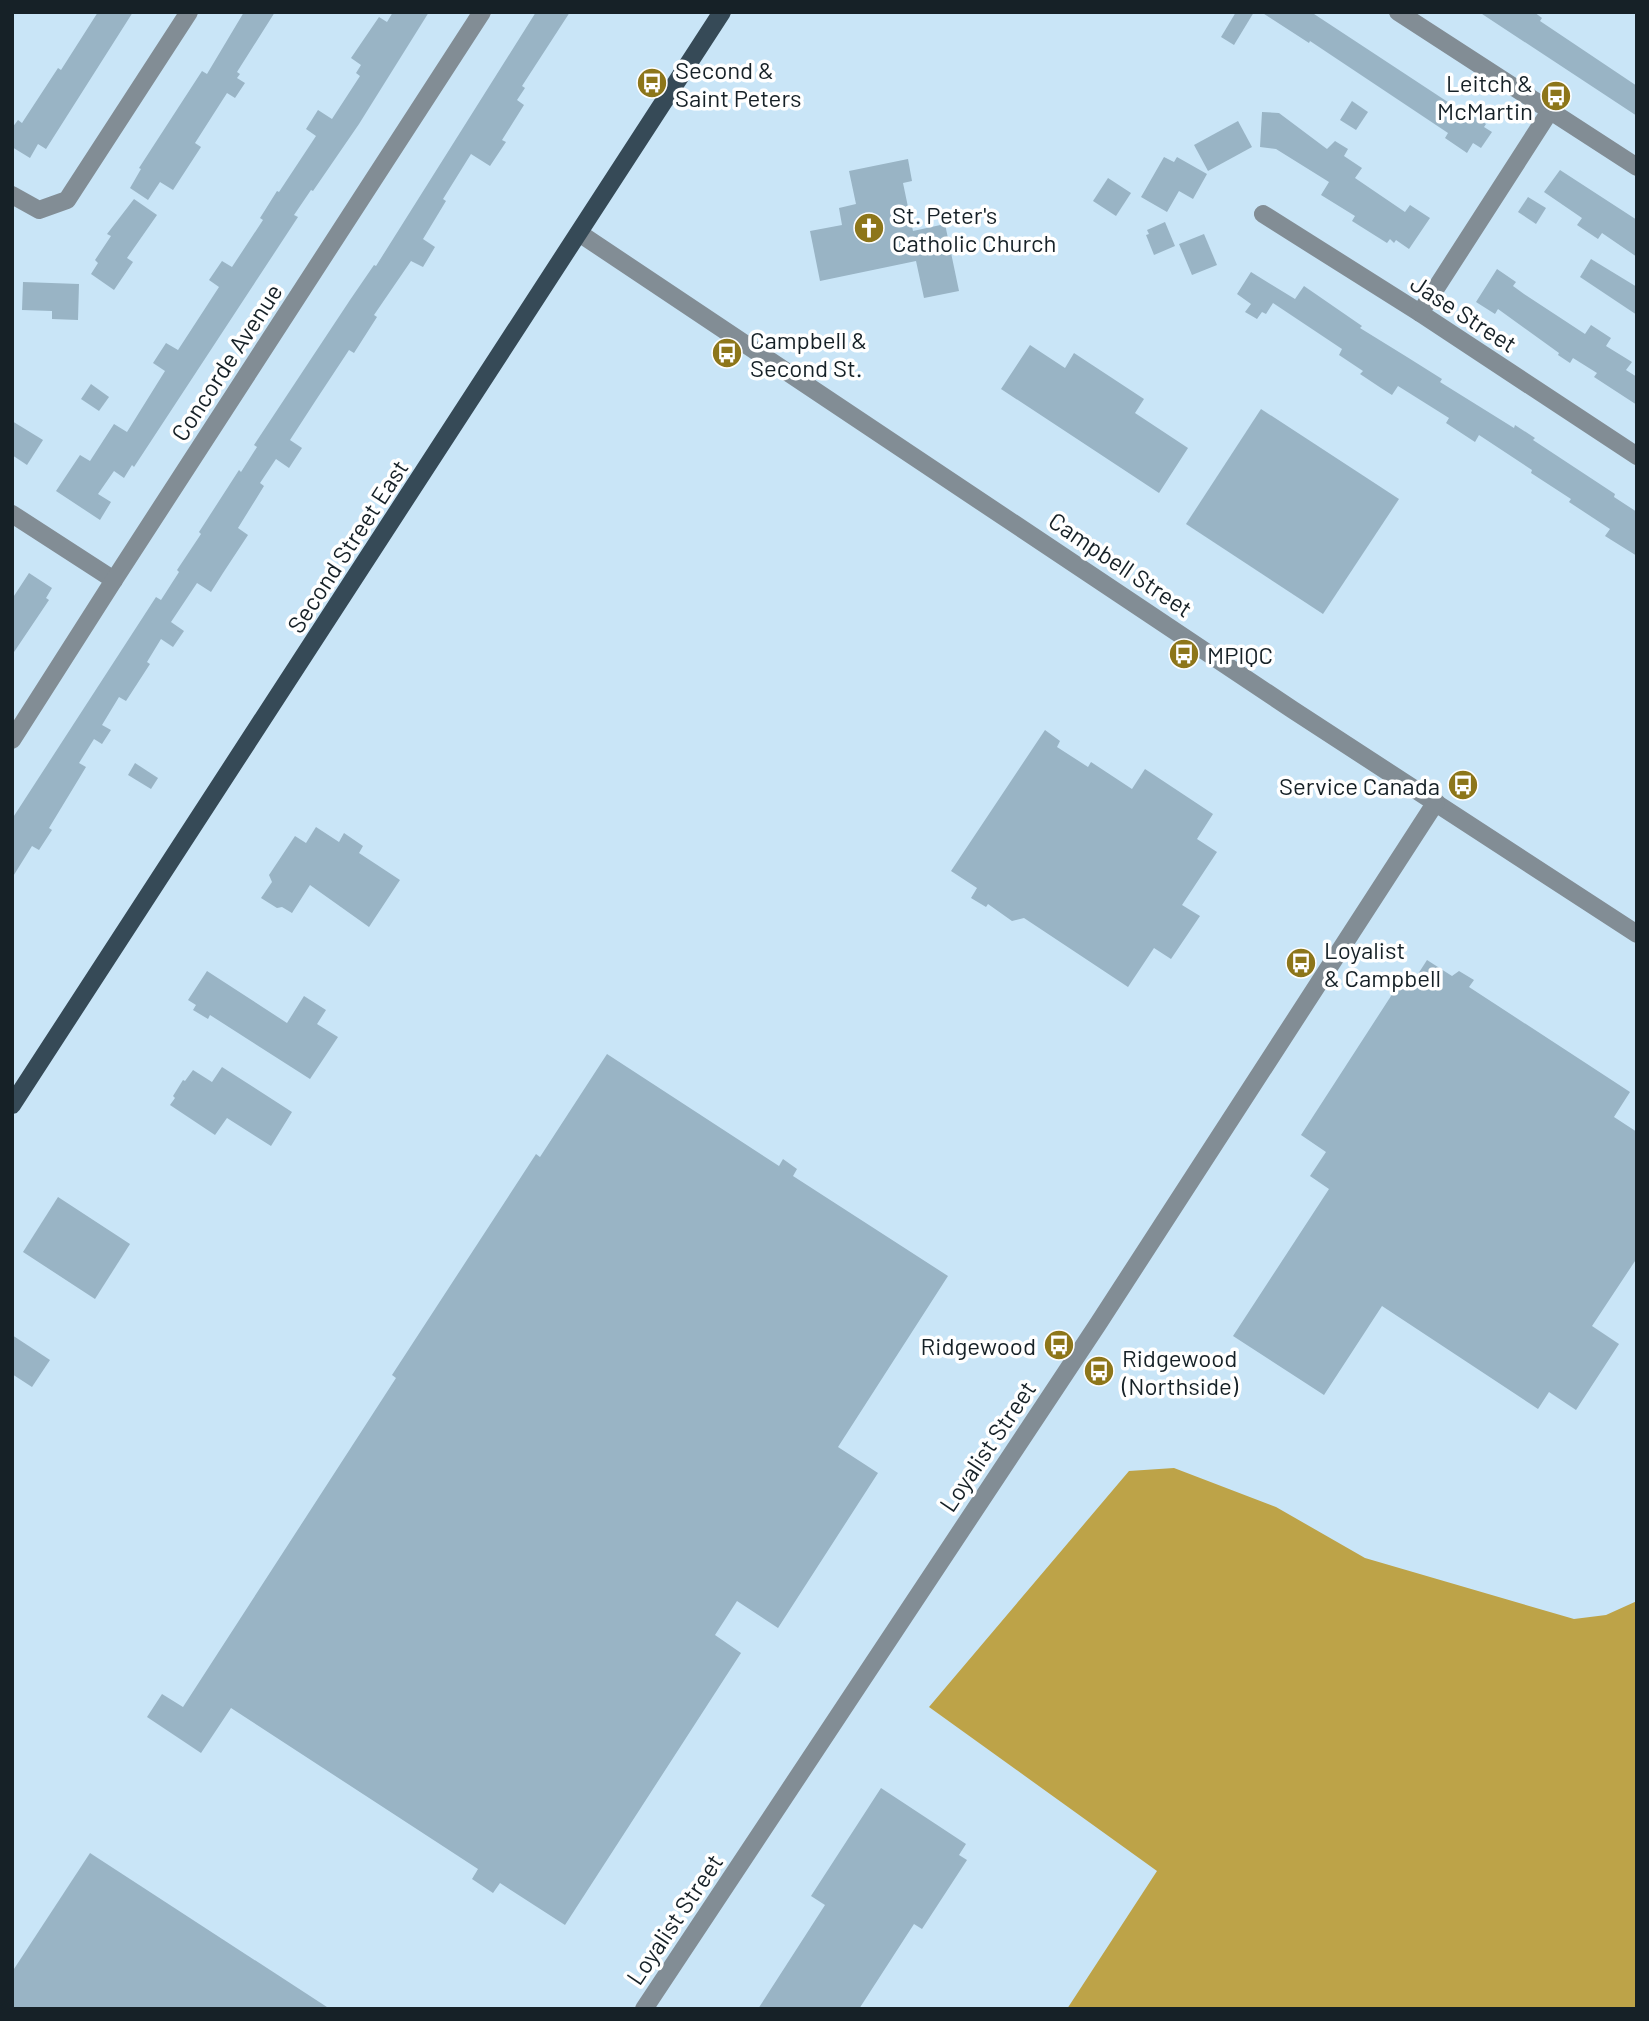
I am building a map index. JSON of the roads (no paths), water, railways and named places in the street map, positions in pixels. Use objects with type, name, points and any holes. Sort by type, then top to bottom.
[{"type":"main road","name":"Second Street East","points":[[12,1105],[722,12]]},
{"type":"street","points":[[12,195],[39,210],[67,200],[189,12]]},
{"type":"street","name":"Concorde Avenue","points":[[12,740],[482,12]]},
{"type":"street","points":[[1398,12],[1637,167]]},
{"type":"street","points":[[1420,313],[1550,111]]},
{"type":"street","name":"Jase Street","points":[[1263,214],[1420,313],[1637,456]]},
{"type":"street","name":"Campbell Street","points":[[579,233],[1293,710],[1637,934]]},
{"type":"street","points":[[12,514],[114,580]]},
{"type":"street","name":"Loyalist Street","points":[[644,2009],[1090,1335],[1436,802]]},
{"type":"place","name":"Second & Saint Peters","points":[[652,83]]},
{"type":"place","name":"Leitch & McMartin","points":[[1556,96]]},
{"type":"place","name":"St. Peter's Catholic Church","points":[[869,228]]},
{"type":"place","name":"Campbell & Second St.","points":[[727,353]]},
{"type":"place","name":"MPIQC","points":[[1184,654]]},
{"type":"place","name":"Service Canada","points":[[1463,785]]},
{"type":"place","name":"Loyalist & Campbell","points":[[1301,963]]},
{"type":"place","name":"Ridgewood","points":[[1059,1345]]},
{"type":"place","name":"Ridgewood (Northside)","points":[[1099,1371]]}]
